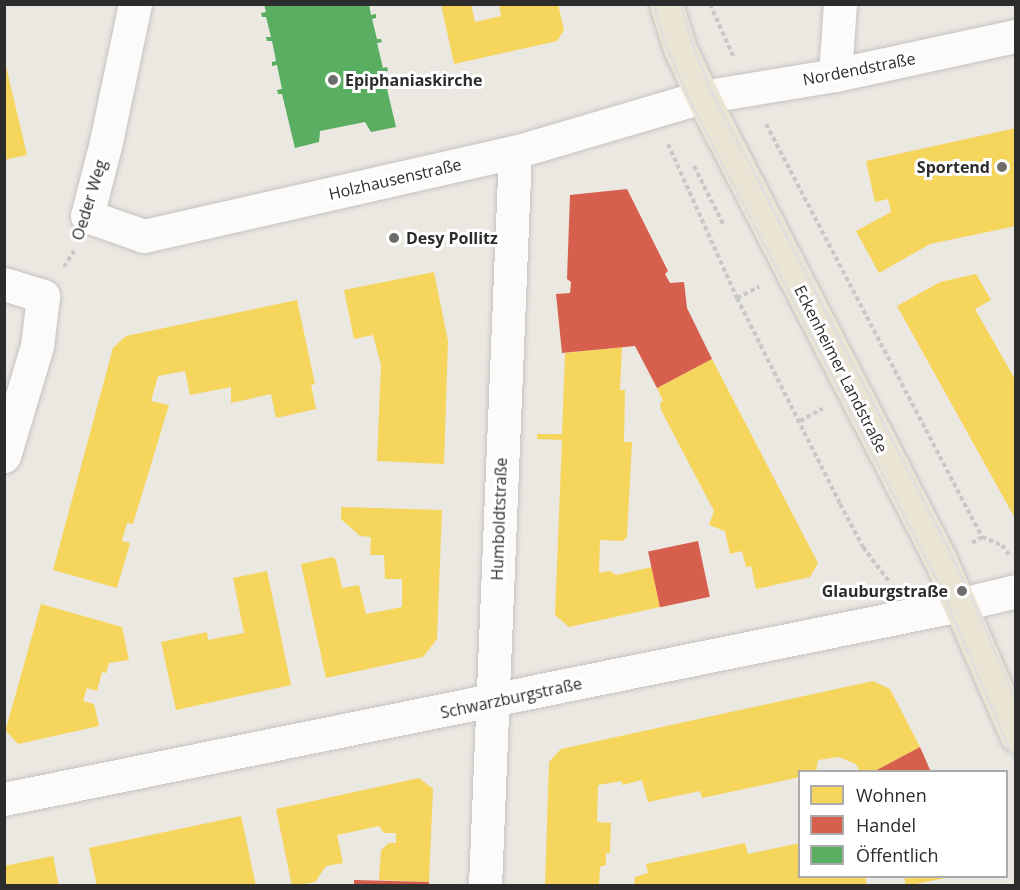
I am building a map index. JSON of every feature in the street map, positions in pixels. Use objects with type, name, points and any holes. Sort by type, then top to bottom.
[{"type":"main road","name":"Eckenheimer Landstraße","points":[[666,4],[680,49],[702,97],[940,559],[1016,735]]},
{"type":"street","name":"Oeder Weg","points":[[87,216],[106,142],[135,4]]},
{"type":"street","points":[[835,75],[840,4]]},
{"type":"street","name":"Nordendstraße","points":[[702,97],[835,75],[1016,36]]},
{"type":"street","name":"Holzhausenstraße","points":[[87,216],[144,236],[515,152],[702,97]]},
{"type":"street","name":"Humboldtstraße","points":[[485,885],[515,152]]},
{"type":"street","points":[[4,284],[43,296],[37,346],[4,456]]},
{"type":"street","name":"Schwarzburgstraße","points":[[4,800],[960,605],[1015,576]]},
{"type":"path","points":[[762,116],[982,537],[1002,545],[1015,576]]},
{"type":"path","points":[[668,148],[737,298],[863,547],[891,584]]},
{"type":"path","points":[[694,170],[727,232]]},
{"type":"path","name":"Oeder Weg","points":[[43,296],[73,255],[87,216]]},
{"type":"path","points":[[737,298],[752,290]]},
{"type":"path","points":[[800,421],[816,412]]},
{"type":"path","points":[[965,547],[982,537]]},
{"type":"building: Wohnen","points":[[441,4],[471,4],[475,22],[501,16],[499,4],[558,4],[564,30],[557,41],[454,64]]},
{"type":"building: Wohnen","points":[[4,58],[27,155],[4,160]]},
{"type":"building: Wohnen","points":[[1016,128],[1016,226],[930,244],[879,273],[856,231],[891,212],[888,199],[875,202],[866,161]]},
{"type":"building: Wohnen","points":[[434,272],[448,341],[444,464],[377,461],[381,365],[373,335],[354,339],[344,290]]},
{"type":"building: Wohnen","points":[[976,274],[991,300],[975,309],[1016,381],[1016,520],[897,306],[940,282]]},
{"type":"building: Wohnen","points":[[297,300],[315,384],[311,385],[316,409],[276,418],[271,394],[231,403],[231,387],[190,395],[185,371],[158,376],[151,401],[169,405],[133,524],[127,523],[122,541],[130,543],[117,588],[53,570],[113,348],[126,336]]},
{"type":"building: Wohnen","points":[[622,347],[620,390],[625,390],[624,442],[632,442],[627,537],[623,541],[600,540],[599,573],[610,571],[616,575],[652,567],[660,607],[569,627],[555,615],[562,440],[537,439],[537,434],[562,434],[565,353]]},
{"type":"building: Wohnen","points":[[712,359],[818,563],[810,577],[756,589],[751,566],[746,567],[742,551],[730,554],[725,531],[709,525],[714,511],[661,410],[660,403],[663,401],[657,388]]},
{"type":"building: Wohnen","points":[[341,507],[442,510],[437,639],[423,657],[326,678],[301,564],[333,557],[336,560],[342,588],[359,585],[366,614],[402,607],[402,579],[385,579],[384,555],[370,555],[371,537],[360,536],[341,519]]},
{"type":"building: Wohnen","points":[[267,571],[291,685],[176,710],[161,642],[207,632],[208,640],[244,633],[233,578]]},
{"type":"building: Wohnen","points":[[41,604],[122,627],[129,660],[109,663],[106,673],[102,672],[97,691],[87,688],[83,701],[94,704],[99,726],[18,744],[6,731]]},
{"type":"building: Wohnen","points":[[873,681],[890,689],[920,747],[877,770],[859,770],[856,764],[839,757],[818,760],[816,770],[798,770],[798,777],[702,798],[700,791],[648,802],[642,780],[622,785],[622,781],[598,785],[597,822],[611,823],[610,853],[606,853],[606,865],[600,867],[599,884],[545,886],[549,762],[561,749]]},
{"type":"building: Wohnen","points":[[419,778],[433,789],[429,882],[379,880],[381,850],[389,843],[396,843],[396,833],[384,833],[379,826],[337,835],[343,863],[326,866],[315,882],[292,886],[276,809]]},
{"type":"building: Wohnen","points":[[241,816],[256,886],[97,886],[89,848]]},
{"type":"building: Wohnen","points":[[745,843],[748,854],[798,843],[798,878],[865,878],[867,886],[634,886],[635,877],[648,873],[646,864]]},
{"type":"building: Wohnen","points":[[53,856],[59,886],[4,886],[4,866]]},
{"type":"building: Wohnen","points":[[904,878],[945,878],[906,886]]},
{"type":"building: Handel","points":[[627,189],[668,271],[665,274],[670,283],[684,282],[687,308],[712,359],[657,388],[635,346],[562,353],[556,294],[570,293],[571,282],[567,279],[570,195]]},
{"type":"building: Handel","points":[[698,541],[710,597],[660,607],[648,552]]},
{"type":"building: Handel","points":[[920,747],[930,770],[877,770]]},
{"type":"building: Handel","points":[[354,880],[429,882],[429,886],[354,886]]},
{"type":"building: Öffentlich","name":"Epiphaniaskirche","points":[[264,4],[369,4],[371,15],[376,14],[376,18],[372,19],[377,39],[381,39],[382,42],[377,43],[383,68],[387,67],[388,71],[383,72],[396,127],[371,132],[365,122],[320,131],[319,142],[295,148],[282,94],[278,94],[277,90],[282,89],[277,65],[272,66],[272,62],[276,61],[272,41],[267,41],[266,37],[271,37],[266,17],[262,17],[261,13],[266,12]]},
{"type":"tram line","points":[[654,4],[666,45],[690,100],[940,585],[1016,764]]},
{"type":"tram line","points":[[681,4],[697,56],[714,95],[951,553],[1016,700]]},
{"type":"place","name":"Epiphaniaskirche","points":[[333,80]]},
{"type":"place","name":"Sportend","points":[[1002,167]]},
{"type":"place","name":"Desy Pollitz","points":[[394,238]]},
{"type":"place","name":"Glauburgstraße","points":[[962,591]]}]
